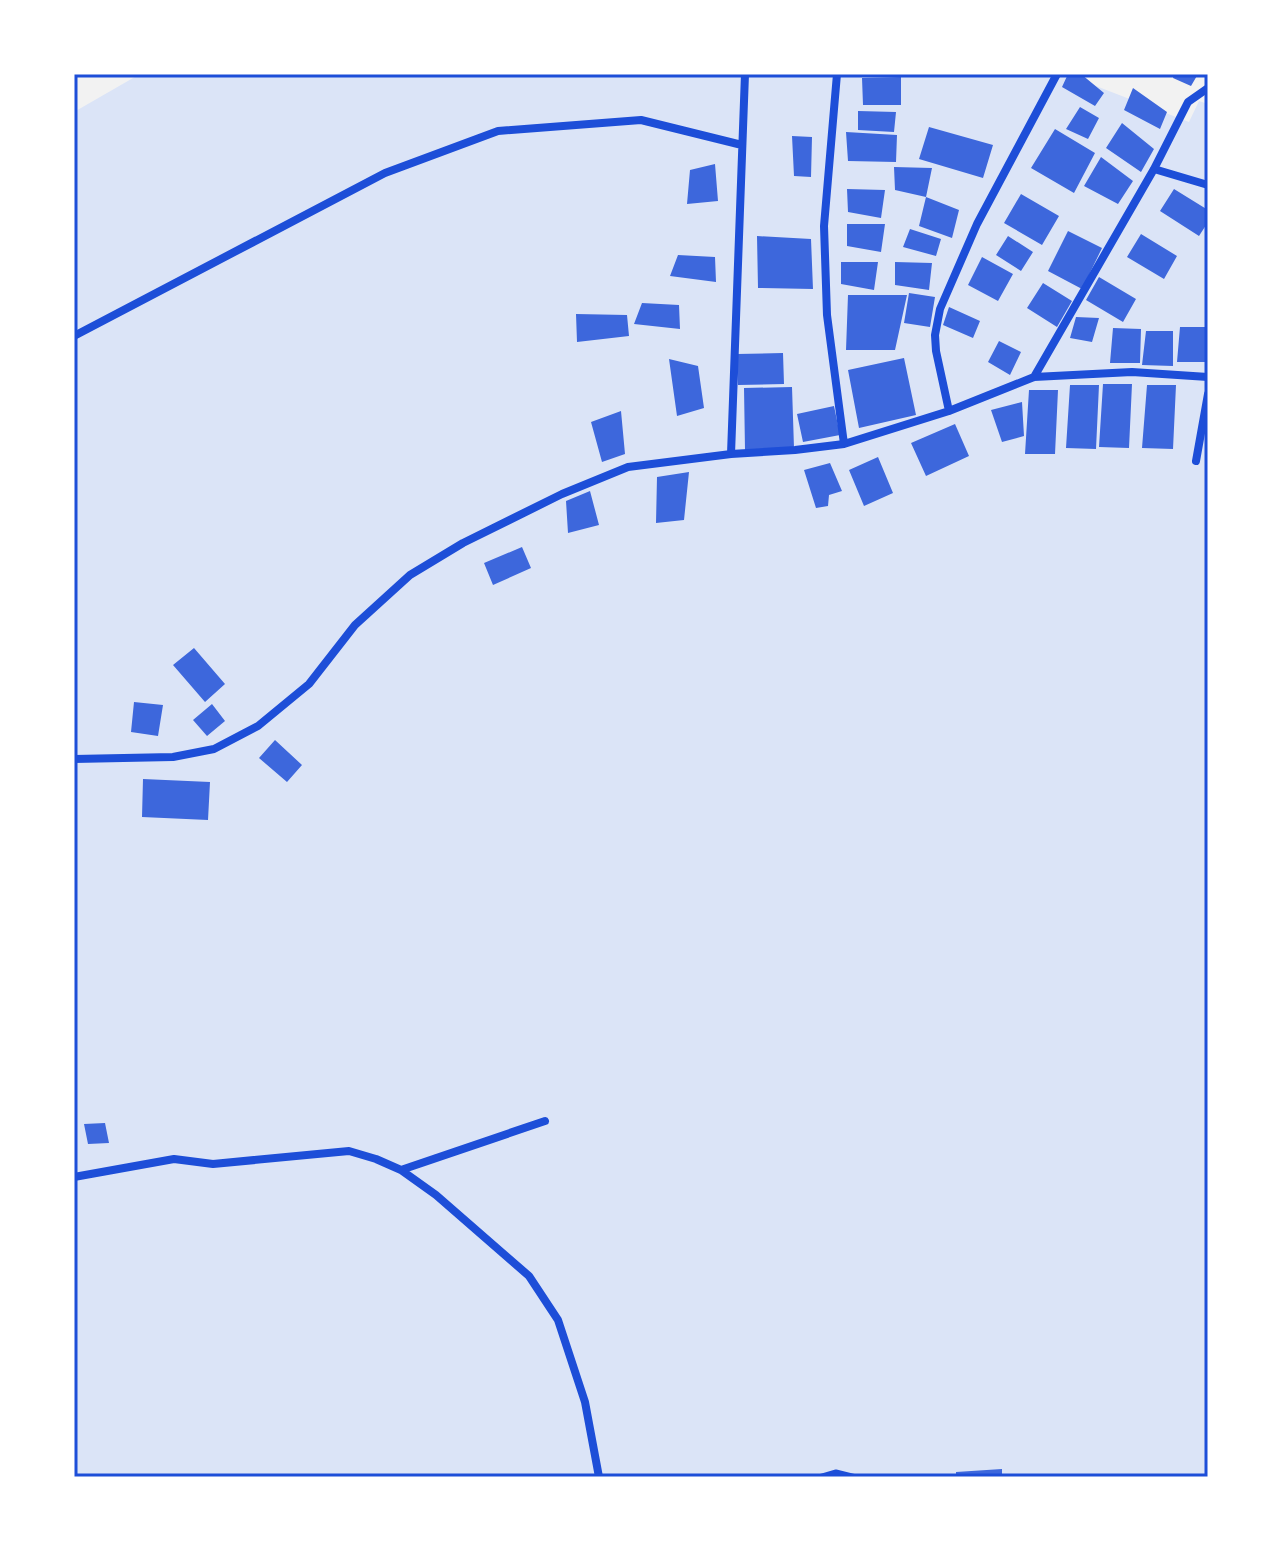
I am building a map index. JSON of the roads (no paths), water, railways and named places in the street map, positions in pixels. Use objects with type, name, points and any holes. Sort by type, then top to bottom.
[{"type":"street","points":[[731,454],[745,74]]},
{"type":"street","points":[[837,74],[824,226],[827,315],[844,444]]},
{"type":"street","points":[[949,411],[936,351],[935,335],[940,309],[977,224],[1057,74]]},
{"type":"street","points":[[1034,377],[1154,169],[1188,102],[1208,88]]},
{"type":"street","points":[[74,336],[385,173],[498,131],[641,120],[742,145]]},
{"type":"street","points":[[1154,169],[1208,185]]},
{"type":"street","points":[[74,759],[173,757],[214,749],[258,726],[309,684],[355,625],[410,575],[463,543],[562,494],[628,467],[844,444],[949,411],[1034,377],[1132,372],[1208,377]]},
{"type":"street","points":[[1196,461],[1208,394]]},
{"type":"street","points":[[401,1170],[545,1121]]},
{"type":"street","points":[[74,1177],[174,1159],[213,1164],[349,1151],[401,1170],[436,1195],[529,1276],[558,1320],[585,1402],[599,1477]]}]
